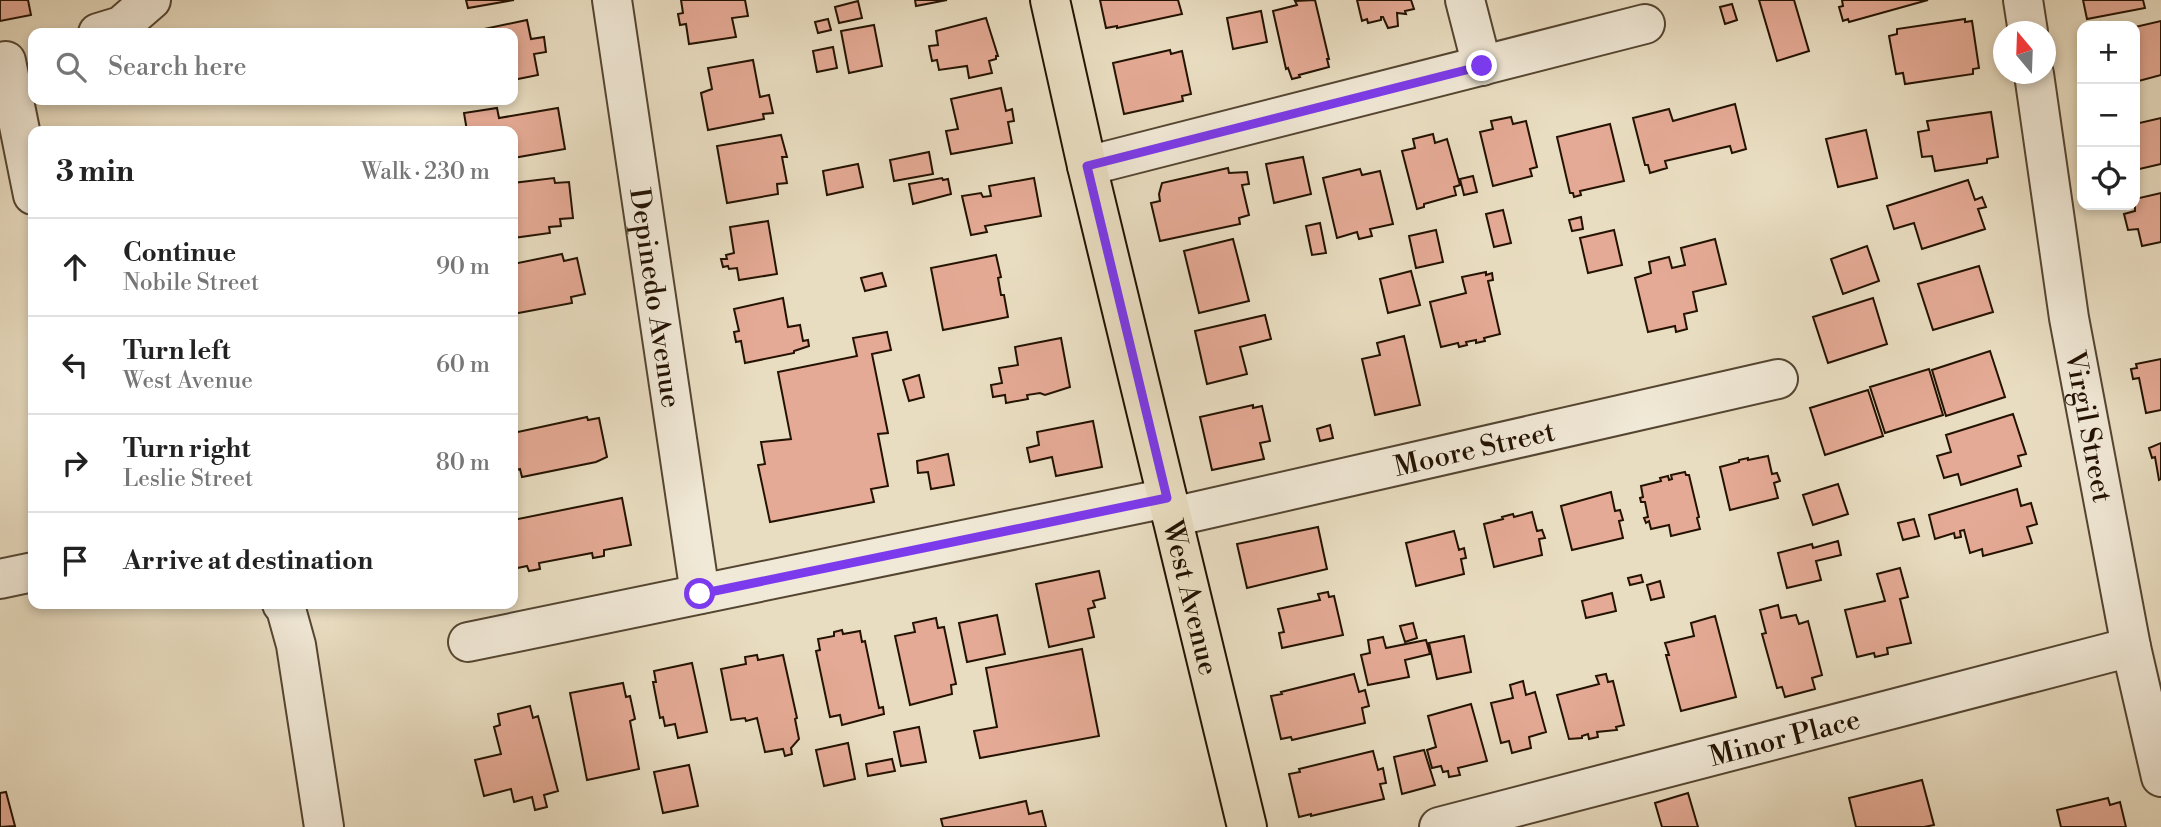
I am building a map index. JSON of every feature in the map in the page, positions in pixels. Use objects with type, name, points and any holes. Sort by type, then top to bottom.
[{"type":"main road","name":"West Avenue","points":[[1049,0],[1247,827]]},
{"type":"street","points":[[114,28],[121,26],[151,0]]},
{"type":"street","name":"Depinedo Avenue","points":[[612,0],[700,594]]},
{"type":"street","points":[[1465,0],[1482,66]]},
{"type":"street","points":[[2023,0],[2026,21]]},
{"type":"street","points":[[1087,166],[1646,24]]},
{"type":"street","points":[[13,59],[28,161]]},
{"type":"street","name":"Virgil Street","points":[[2035,84],[2069,318],[2131,647],[2161,777]]},
{"type":"street","name":"Moore Street","points":[[468,642],[700,594],[1169,507],[1778,379]]},
{"type":"street","points":[[0,579],[28,573]]},
{"type":"street","points":[[286,609],[296,645],[324,827]]},
{"type":"street","name":"Minor Place","points":[[1439,827],[2131,647]]},
{"type":"building","points":[[0,0],[28,0],[31,15],[0,21]]},
{"type":"building","points":[[466,0],[514,0],[468,8]]},
{"type":"building","points":[[681,0],[745,0],[748,16],[732,18],[736,37],[689,44],[686,24],[680,25],[678,14],[683,13]]},
{"type":"building","points":[[915,0],[947,0],[916,6]]},
{"type":"building","points":[[1100,0],[1178,0],[1182,14],[1106,28]]},
{"type":"building","points":[[1315,0],[1329,67],[1292,79],[1288,68],[1286,69],[1273,11],[1297,5],[1295,1]]},
{"type":"building","points":[[1357,0],[1411,0],[1414,9],[1405,11],[1406,14],[1397,13],[1398,26],[1388,28],[1383,17],[1368,23],[1367,19],[1362,21]]},
{"type":"building","points":[[1759,0],[1794,0],[1809,51],[1777,61]]},
{"type":"building","points":[[1842,0],[1928,0],[1849,22],[1848,19],[1843,21],[1839,7],[1843,6]]},
{"type":"building","points":[[2083,0],[2143,0],[2145,8],[2087,19]]},
{"type":"building","points":[[858,1],[862,18],[839,23],[835,7]]},
{"type":"building","points":[[1732,4],[1737,20],[1725,24],[1720,7]]},
{"type":"building","points":[[1261,11],[1267,42],[1233,49],[1227,18]]},
{"type":"building","points":[[986,18],[998,56],[989,61],[992,73],[969,78],[967,66],[939,70],[937,60],[932,61],[929,46],[938,45],[936,31]]},
{"type":"building","points":[[828,19],[831,30],[818,33],[815,22]]},
{"type":"building","points":[[1965,19],[1965,22],[1972,21],[1979,68],[1973,69],[1973,74],[1905,84],[1903,73],[1896,74],[1889,36],[1897,34],[1897,29]]},
{"type":"building","points":[[527,20],[531,39],[544,37],[546,52],[534,54],[538,75],[518,79],[518,28],[489,28]]},
{"type":"building","points":[[2161,21],[2161,75],[2140,81],[2140,26]]},
{"type":"building","points":[[874,25],[882,66],[849,73],[841,31]]},
{"type":"building","points":[[833,47],[837,68],[817,72],[813,51]]},
{"type":"building","points":[[1170,50],[1171,54],[1182,51],[1191,94],[1182,96],[1183,101],[1124,114],[1113,63]]},
{"type":"building","points":[[753,60],[760,97],[769,95],[773,113],[763,114],[764,119],[708,130],[701,93],[712,89],[708,68]]},
{"type":"building","points":[[1001,88],[1006,111],[1012,109],[1014,121],[1008,122],[1012,143],[951,154],[946,131],[958,129],[951,99]]},
{"type":"building","points":[[1735,104],[1746,149],[1732,153],[1730,146],[1665,161],[1667,168],[1650,173],[1648,165],[1645,165],[1633,118],[1669,109],[1673,121]]},
{"type":"building","points":[[497,108],[499,118],[558,108],[565,149],[518,157],[518,126],[466,126],[464,113]]},
{"type":"building","points":[[1991,112],[1998,157],[1987,159],[1987,163],[1935,171],[1932,156],[1922,157],[1918,132],[1929,130],[1927,121]]},
{"type":"building","points":[[1511,117],[1513,124],[1526,121],[1537,167],[1530,169],[1532,176],[1493,186],[1480,132],[1493,129],[1491,121]]},
{"type":"building","points":[[2161,118],[2161,164],[2140,169],[2140,123]]},
{"type":"building","points":[[1610,124],[1624,181],[1580,191],[1581,195],[1574,197],[1573,193],[1570,193],[1557,137]]},
{"type":"building","points":[[1866,130],[1877,178],[1838,187],[1826,139]]},
{"type":"building","points":[[1433,134],[1435,143],[1447,139],[1460,185],[1454,187],[1456,195],[1424,204],[1424,207],[1417,209],[1402,151],[1415,148],[1413,139]]},
{"type":"building","points":[[781,135],[787,157],[782,157],[787,183],[777,184],[778,194],[727,203],[717,146]]},
{"type":"building","points":[[929,152],[933,174],[894,181],[890,160]]},
{"type":"building","points":[[1303,157],[1311,194],[1274,203],[1266,164]]},
{"type":"building","points":[[858,164],[863,187],[827,195],[823,171]]},
{"type":"building","points":[[1228,168],[1229,173],[1247,172],[1249,184],[1242,185],[1249,215],[1239,218],[1240,224],[1160,241],[1151,203],[1160,201],[1162,183]]},
{"type":"building","points":[[1360,169],[1362,175],[1380,171],[1393,224],[1370,229],[1372,236],[1359,239],[1357,232],[1337,238],[1323,178]]},
{"type":"building","points":[[1473,176],[1477,192],[1464,195],[1460,179]]},
{"type":"building","points":[[554,178],[555,183],[569,182],[573,218],[560,219],[561,226],[549,227],[550,233],[518,237],[518,182]]},
{"type":"building","points":[[1034,178],[1041,216],[985,226],[987,232],[971,235],[962,196],[981,193],[983,197],[991,196],[989,186]]},
{"type":"building","points":[[948,179],[951,194],[913,204],[909,184]]},
{"type":"building","points":[[1968,180],[1975,200],[1982,197],[1986,207],[1978,209],[1985,229],[1922,249],[1914,223],[1894,229],[1887,206]]},
{"type":"building","points":[[2161,193],[2161,242],[2142,246],[2138,229],[2128,230],[2124,214],[2140,210],[2140,198]]},
{"type":"building","points":[[1503,210],[1511,243],[1494,247],[1486,214]]},
{"type":"building","points":[[1581,217],[1583,229],[1572,231],[1569,220]]},
{"type":"building","points":[[768,221],[777,274],[739,280],[737,268],[723,267],[721,259],[727,259],[726,255],[734,253],[730,227]]},
{"type":"building","points":[[1320,223],[1326,253],[1312,255],[1306,226]]},
{"type":"building","points":[[1436,230],[1443,262],[1416,268],[1409,236]]},
{"type":"building","points":[[1614,230],[1622,265],[1588,273],[1580,238]]},
{"type":"building","points":[[1233,239],[1249,301],[1199,313],[1184,251]]},
{"type":"building","points":[[1715,239],[1726,284],[1693,292],[1697,311],[1684,314],[1687,329],[1676,332],[1675,326],[1648,332],[1635,278],[1651,273],[1649,262],[1669,257],[1672,268],[1685,265],[1681,248]]},
{"type":"building","points":[[1867,246],[1879,281],[1843,294],[1831,259]]},
{"type":"building","points":[[562,254],[564,261],[577,258],[585,294],[571,297],[572,303],[518,313],[518,263]]},
{"type":"building","points":[[996,255],[1001,277],[998,278],[1001,295],[1004,295],[1008,317],[943,330],[931,268]]},
{"type":"building","points":[[1979,266],[1993,312],[1933,330],[1918,284]]},
{"type":"building","points":[[1411,271],[1420,305],[1388,313],[1380,279]]},
{"type":"building","points":[[1486,272],[1486,275],[1492,273],[1493,280],[1488,281],[1500,334],[1484,338],[1485,341],[1466,342],[1467,345],[1459,347],[1458,343],[1441,347],[1430,302],[1466,293],[1462,277]]},
{"type":"building","points":[[882,273],[886,286],[865,291],[861,278]]},
{"type":"building","points":[[783,298],[788,327],[800,325],[803,341],[808,340],[809,346],[794,353],[745,363],[741,341],[736,342],[734,332],[739,331],[734,309]]},
{"type":"building","points":[[1873,298],[1887,344],[1828,363],[1813,317]]},
{"type":"building","points":[[1265,315],[1271,339],[1240,347],[1247,374],[1207,384],[1195,331]]},
{"type":"building","points":[[887,332],[891,350],[872,354],[888,433],[878,434],[888,486],[871,489],[874,502],[770,522],[758,465],[765,464],[761,442],[791,439],[778,372],[857,356],[853,338]]},
{"type":"building","points":[[1404,336],[1420,405],[1375,415],[1362,359],[1380,355],[1377,343]]},
{"type":"building","points":[[1061,338],[1070,387],[1045,395],[1027,395],[1028,399],[1006,403],[1005,395],[993,397],[991,385],[1002,383],[999,368],[1018,365],[1015,347]]},
{"type":"building","points":[[1990,351],[2005,397],[1946,416],[1932,370]]},
{"type":"building","points":[[2161,359],[2161,410],[2146,413],[2139,378],[2133,379],[2131,369],[2137,368],[2136,364]]},
{"type":"building","points":[[1929,369],[1943,415],[1885,433],[1870,387]]},
{"type":"building","points":[[919,375],[924,397],[909,401],[903,380]]},
{"type":"building","points":[[1868,390],[1883,436],[1825,455],[1810,408]]},
{"type":"building","points":[[1253,405],[1253,408],[1262,406],[1270,441],[1260,443],[1264,459],[1212,470],[1200,417]]},
{"type":"building","points":[[2013,414],[2026,454],[2018,456],[2021,466],[1961,485],[1958,474],[1944,478],[1937,456],[1951,452],[1946,435]]},
{"type":"building","points":[[587,417],[588,420],[599,418],[607,457],[596,462],[522,477],[518,470],[518,432]]},
{"type":"building","points":[[1093,421],[1102,467],[1056,476],[1052,457],[1030,462],[1027,448],[1039,445],[1037,432]]},
{"type":"building","points":[[1330,425],[1333,438],[1320,441],[1317,429]]},
{"type":"building","points":[[2161,443],[2159,480],[2155,457],[2152,458],[2149,448]]},
{"type":"building","points":[[948,454],[954,485],[931,489],[928,472],[918,473],[917,461]]},
{"type":"building","points":[[1768,456],[1772,474],[1777,473],[1780,481],[1774,483],[1778,498],[1730,510],[1720,467],[1739,460]]},
{"type":"building","points":[[1685,472],[1689,475],[1700,529],[1671,536],[1669,525],[1651,529],[1649,521],[1646,523],[1644,518],[1648,517],[1645,502],[1641,502],[1640,498],[1643,497],[1641,486],[1661,481],[1660,478],[1668,476],[1669,480],[1672,479],[1671,475]]},
{"type":"building","points":[[1838,484],[1848,514],[1813,525],[1803,495]]},
{"type":"building","points":[[2017,489],[2021,506],[2031,503],[2037,524],[2027,527],[2032,543],[1983,556],[1982,549],[1970,553],[1964,530],[1960,531],[1961,537],[1955,538],[1954,533],[1935,539],[1929,515]]},
{"type":"building","points":[[1611,492],[1615,511],[1620,510],[1623,520],[1619,521],[1623,538],[1572,550],[1561,506]]},
{"type":"building","points":[[622,498],[631,545],[604,550],[604,556],[593,558],[592,553],[539,563],[540,569],[529,571],[527,566],[518,568],[518,519]]},
{"type":"building","points":[[1532,512],[1537,531],[1542,530],[1545,538],[1539,539],[1542,555],[1494,567],[1484,524],[1513,514],[1514,517]]},
{"type":"building","points":[[1914,519],[1919,536],[1903,540],[1898,523]]},
{"type":"building","points":[[1318,527],[1327,569],[1247,588],[1237,544]]},
{"type":"building","points":[[1454,531],[1459,550],[1464,548],[1466,558],[1461,559],[1464,574],[1416,586],[1406,543]]},
{"type":"building","points":[[1838,541],[1841,555],[1816,561],[1821,580],[1787,588],[1778,553],[1812,544],[1813,548]]},
{"type":"building","points":[[1900,568],[1908,597],[1900,599],[1911,643],[1887,648],[1888,654],[1875,657],[1874,653],[1857,657],[1845,610],[1885,601],[1877,574]]},
{"type":"building","points":[[1099,571],[1105,598],[1093,601],[1095,607],[1088,609],[1094,637],[1049,647],[1036,584]]},
{"type":"building","points":[[1641,575],[1643,582],[1630,585],[1628,578]]},
{"type":"building","points":[[1660,581],[1664,597],[1651,600],[1647,585]]},
{"type":"building","points":[[1328,592],[1329,597],[1334,596],[1343,635],[1282,648],[1279,633],[1284,632],[1278,609],[1320,600],[1318,594]]},
{"type":"building","points":[[1612,593],[1616,611],[1586,618],[1582,601]]},
{"type":"building","points":[[1778,605],[1781,618],[1796,615],[1799,624],[1808,621],[1822,675],[1812,678],[1815,689],[1785,697],[1782,687],[1777,688],[1762,634],[1766,633],[1760,610]]},
{"type":"building","points":[[997,615],[1005,654],[967,662],[959,623]]},
{"type":"building","points":[[1715,616],[1736,697],[1681,711],[1665,643],[1694,636],[1691,623]]},
{"type":"building","points":[[936,618],[938,628],[944,627],[956,684],[951,685],[952,694],[910,705],[895,636],[915,632],[913,623]]},
{"type":"building","points":[[1413,623],[1417,638],[1405,642],[1400,626]]},
{"type":"building","points":[[842,630],[843,634],[860,631],[862,642],[865,641],[879,708],[883,707],[884,714],[842,725],[840,715],[830,717],[816,651],[820,650],[818,639],[834,636],[834,632]]},
{"type":"building","points":[[1464,636],[1471,672],[1437,679],[1429,643]]},
{"type":"building","points":[[1383,637],[1386,648],[1426,640],[1430,654],[1405,660],[1409,677],[1368,685],[1361,655],[1370,653],[1368,640]]},
{"type":"building","points":[[1082,649],[1099,736],[980,758],[974,731],[997,727],[986,668]]},
{"type":"building","points":[[757,655],[758,660],[783,655],[799,739],[791,748],[792,754],[785,756],[783,749],[765,752],[757,718],[746,721],[745,718],[731,720],[721,669],[746,664],[745,657]]},
{"type":"building","points":[[692,663],[707,732],[678,738],[675,724],[665,726],[663,717],[660,718],[653,682],[656,682],[654,671]]},
{"type":"building","points":[[1354,674],[1359,692],[1365,690],[1369,706],[1362,708],[1365,723],[1292,740],[1291,737],[1281,739],[1271,696]]},
{"type":"building","points":[[1606,674],[1608,682],[1613,681],[1624,725],[1616,727],[1617,730],[1597,732],[1598,737],[1589,739],[1588,734],[1582,738],[1569,739],[1557,695],[1599,684],[1596,676]]},
{"type":"building","points":[[1523,681],[1526,695],[1535,692],[1546,732],[1529,737],[1531,748],[1512,753],[1509,741],[1501,743],[1491,703],[1513,698],[1510,685]]},
{"type":"building","points":[[623,683],[626,697],[630,696],[635,719],[630,721],[639,769],[587,780],[570,693]]},
{"type":"building","points":[[1471,704],[1487,761],[1458,768],[1460,775],[1449,777],[1448,771],[1443,772],[1441,766],[1432,768],[1427,750],[1436,747],[1428,716]]},
{"type":"building","points":[[530,706],[533,718],[538,716],[558,791],[544,795],[547,807],[535,810],[532,797],[514,802],[511,789],[484,796],[475,760],[501,754],[494,727],[500,725],[498,714]]},
{"type":"building","points":[[919,727],[926,762],[901,766],[894,732]]},
{"type":"building","points":[[848,743],[855,779],[824,786],[816,750]]},
{"type":"building","points":[[1424,750],[1435,785],[1402,794],[1394,757]]},
{"type":"building","points":[[1373,751],[1378,770],[1383,768],[1386,783],[1380,784],[1384,799],[1299,817],[1289,774],[1300,772],[1299,769]]},
{"type":"building","points":[[892,759],[895,771],[868,776],[866,764]]},
{"type":"building","points":[[689,765],[698,806],[663,813],[654,772]]},
{"type":"building","points":[[1922,780],[1934,825],[1856,827],[1849,798]]},
{"type":"building","points":[[6,792],[15,826],[0,827],[0,793]]},
{"type":"building","points":[[1688,793],[1698,827],[1662,827],[1655,803]]},
{"type":"building","points":[[2108,798],[2110,805],[2120,802],[2126,827],[2061,827],[2057,810]]},
{"type":"building","points":[[1026,801],[1029,814],[1042,811],[1046,827],[943,827],[941,819]]},
{"type":"route","points":[[700,594],[1167,498],[1087,166],[1482,66]]}]
